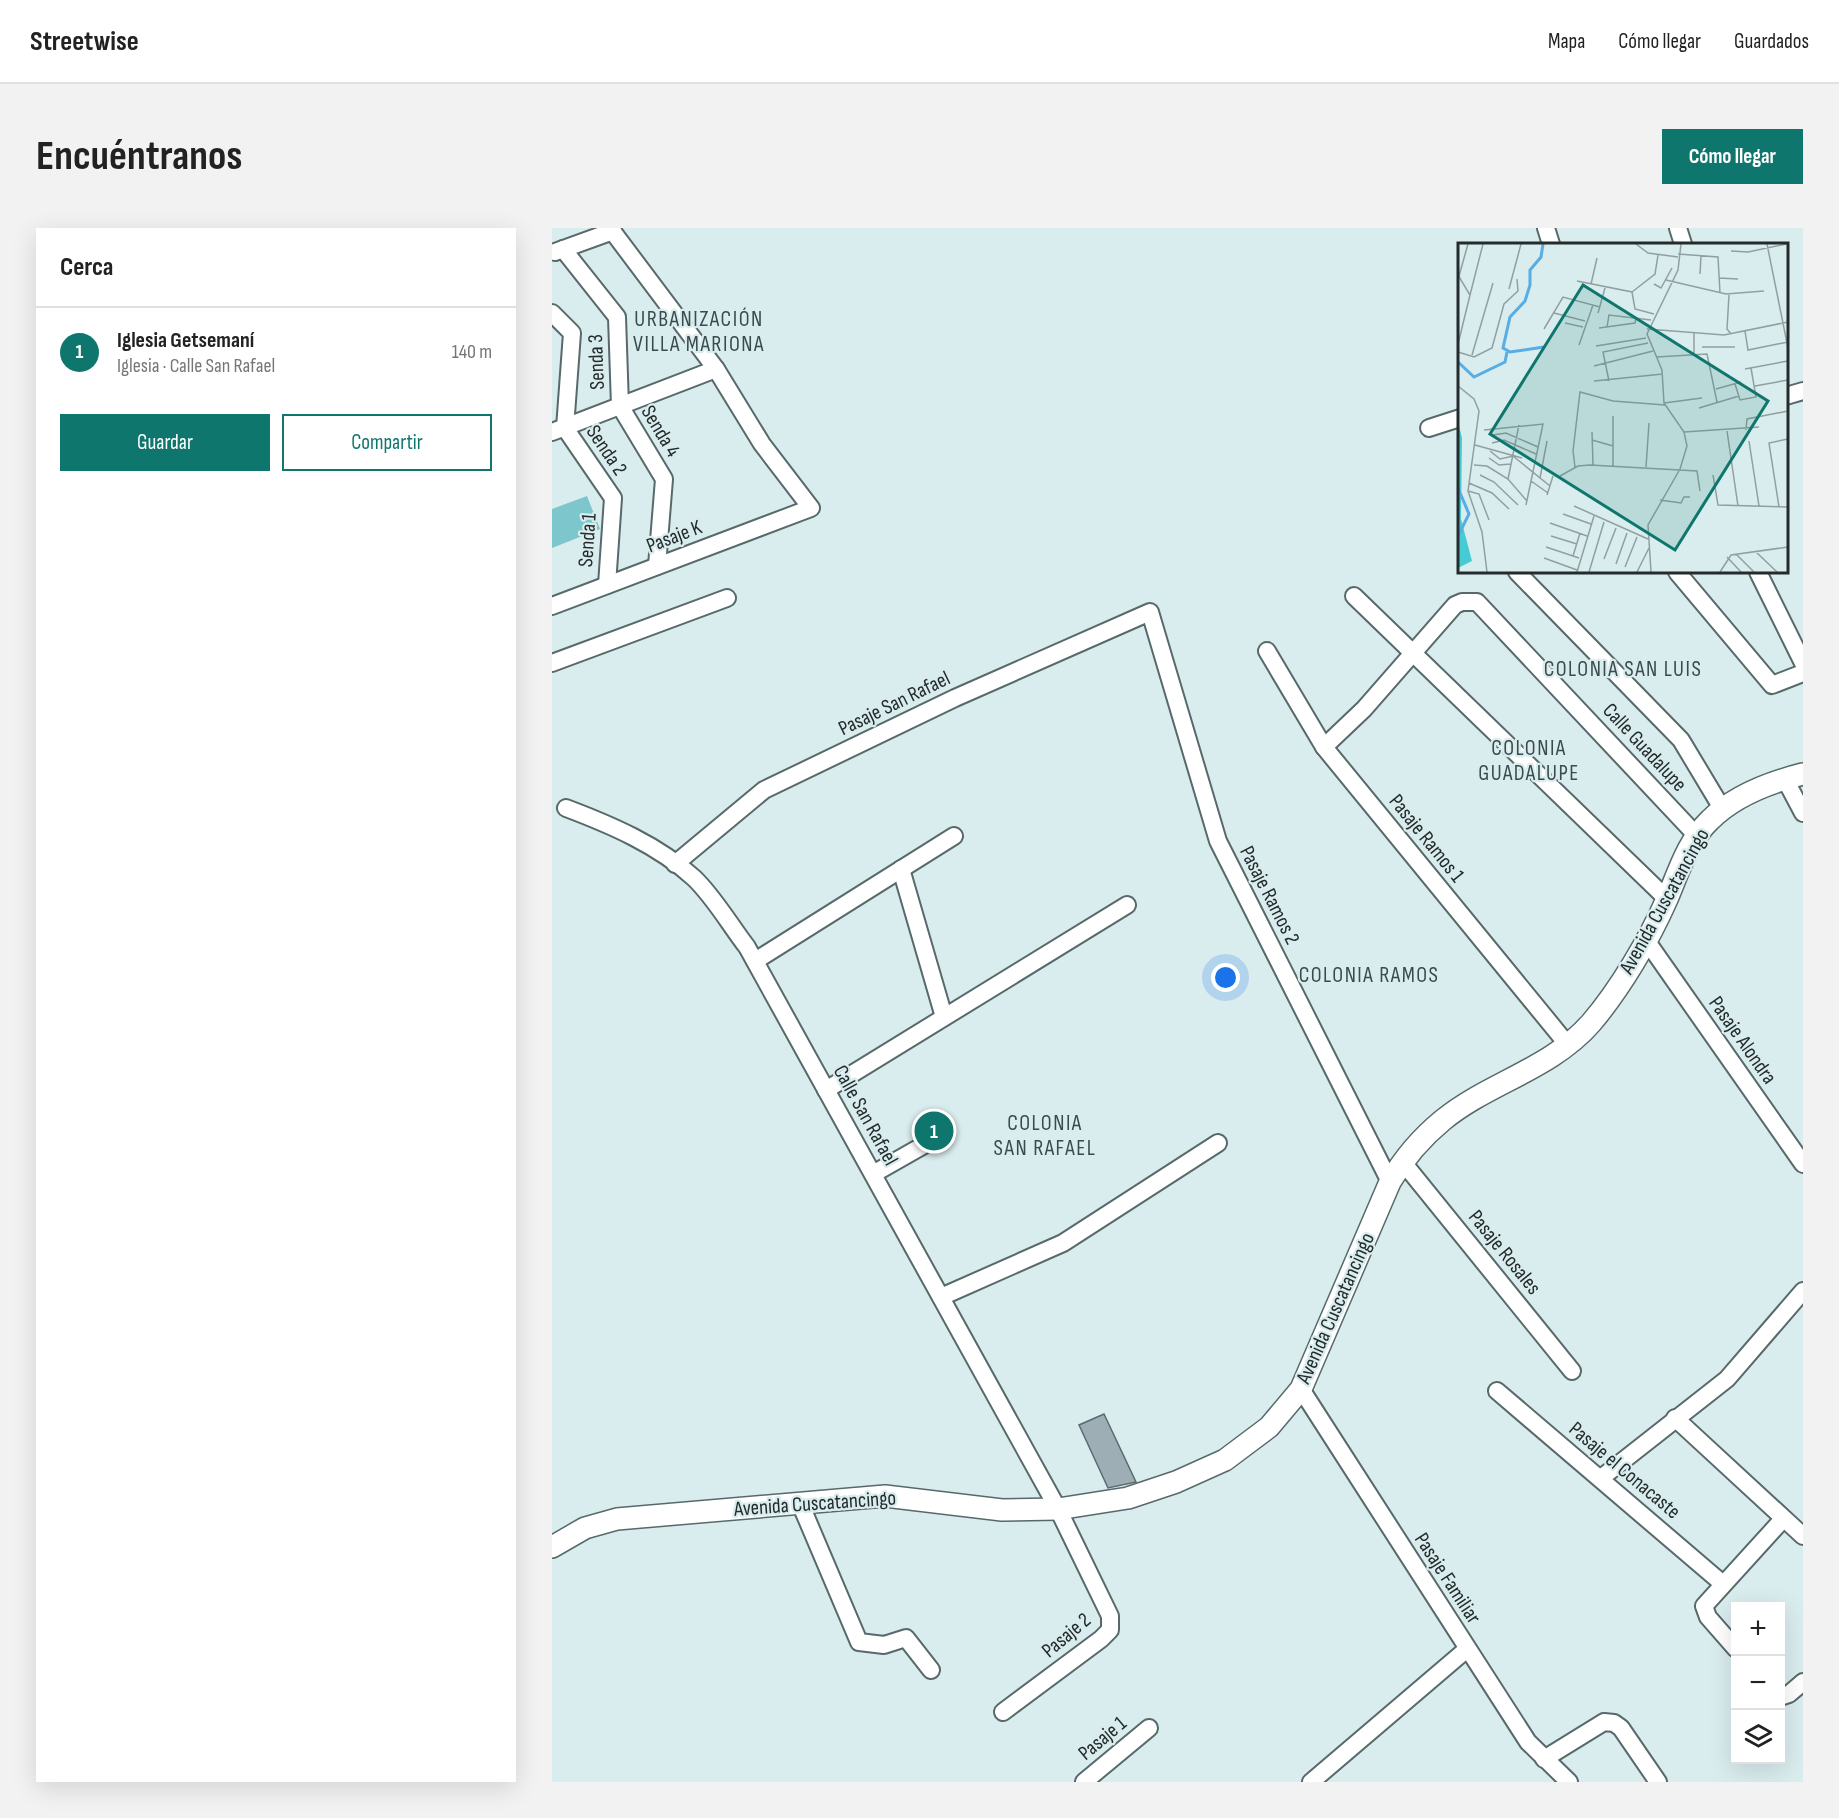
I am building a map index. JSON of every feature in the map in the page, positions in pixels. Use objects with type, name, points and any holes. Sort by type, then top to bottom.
[{"type":"street","points":[[1546,228],[1551,243]]},
{"type":"street","points":[[1678,228],[1683,243]]},
{"type":"street","points":[[552,314],[572,333],[558,430],[716,369],[612,230],[557,251]]},
{"type":"street","name":"Senda 3","points":[[557,251],[617,317],[621,406]]},
{"type":"street","name":"Pasaje K","points":[[552,606],[811,508],[762,444],[716,369]]},
{"type":"street","points":[[1788,395],[1803,391]]},
{"type":"street","name":"Senda 4","points":[[621,406],[664,479],[657,566]]},
{"type":"street","points":[[1429,428],[1458,419]]},
{"type":"street","name":"Senda 2","points":[[558,430],[612,498]]},
{"type":"street","name":"Senda 1","points":[[607,585],[612,498]]},
{"type":"street","points":[[1518,573],[1681,740],[1723,810]]},
{"type":"street","points":[[1678,573],[1772,685],[1803,673]]},
{"type":"street","points":[[1758,573],[1803,663]]},
{"type":"street","points":[[1353,596],[1667,899]]},
{"type":"street","points":[[552,663],[727,598]]},
{"type":"street","name":"Calle Guadalupe","points":[[1412,653],[1455,605],[1462,602],[1477,602],[1697,836]]},
{"type":"street","name":"Pasaje San Rafael","points":[[675,864],[764,790],[955,698],[1150,612]]},
{"type":"street","name":"Pasaje Ramos 2","points":[[1150,612],[1218,841],[1390,1182]]},
{"type":"street","name":"Pasaje Ramos 1","points":[[1267,651],[1324,747],[1567,1044]]},
{"type":"street","points":[[1324,747],[1364,709],[1412,653]]},
{"type":"street","points":[[1794,776],[1803,813]]},
{"type":"street","name":"Avenida Cuscatancingo","points":[[552,1547],[585,1528],[616,1519],[885,1496],[917,1497],[963,1507],[1058,1509],[1128,1498],[1176,1482],[1226,1460],[1269,1427],[1301,1389],[1390,1182],[1402,1161],[1444,1119],[1520,1076],[1567,1044],[1590,1024],[1646,940],[1667,899],[1677,870],[1697,836],[1723,810],[1751,793],[1794,776]]},
{"type":"street","name":"Calle San Rafael","points":[[566,808],[617,828],[675,864],[694,879],[755,962],[1058,1509]]},
{"type":"street","points":[[755,962],[954,836]]},
{"type":"street","points":[[901,869],[944,1017]]},
{"type":"street","points":[[826,1090],[1126,905]]},
{"type":"street","name":"Pasaje Alondra","points":[[1646,940],[1802,1162]]},
{"type":"street","points":[[941,1297],[1063,1243],[1218,1143]]},
{"type":"street","points":[[873,1174],[924,1145]]},
{"type":"street","name":"Pasaje Rosales","points":[[1402,1161],[1572,1371]]},
{"type":"street","points":[[1601,1478],[1727,1379],[1803,1291]]},
{"type":"street","name":"Pasaje Familiar","points":[[1301,1389],[1528,1742],[1569,1782]]},
{"type":"street","name":"Pasaje el Conacaste","points":[[1497,1391],[1724,1584]]},
{"type":"street","points":[[1675,1418],[1803,1536]]},
{"type":"street","points":[[801,1503],[859,1642],[884,1645],[906,1638],[931,1670]]},
{"type":"street","name":"Pasaje 2","points":[[1003,1712],[1110,1630],[1110,1616],[1058,1509]]},
{"type":"street","points":[[1731,1643],[1708,1617],[1704,1606],[1783,1519]]},
{"type":"street","points":[[1311,1782],[1467,1649]]},
{"type":"street","points":[[1785,1695],[1803,1682]]},
{"type":"street","points":[[1544,1758],[1605,1722],[1614,1723],[1622,1728],[1658,1782]]},
{"type":"street","name":"Pasaje 1","points":[[1084,1782],[1149,1728]]},
{"type":"shaded area","points":[[587,496],[600,529],[552,548],[552,509]]},
{"type":"building","points":[[1104,1414],[1136,1482],[1108,1488],[1079,1425]]},
{"type":"place","name":"Iglesia Getsemaní","points":[[934,1131]]},
{"type":"district","name":"URBANIZACIÓN VILLA MARIONA","points":[[699,330]]},
{"type":"district","name":"COLONIA SAN LUIS","points":[[1623,668]]},
{"type":"district","name":"COLONIA GUADALUPE","points":[[1529,760]]},
{"type":"district","name":"COLONIA RAMOS","points":[[1369,974]]},
{"type":"district","name":"COLONIA SAN RAFAEL","points":[[1045,1134]]}]
